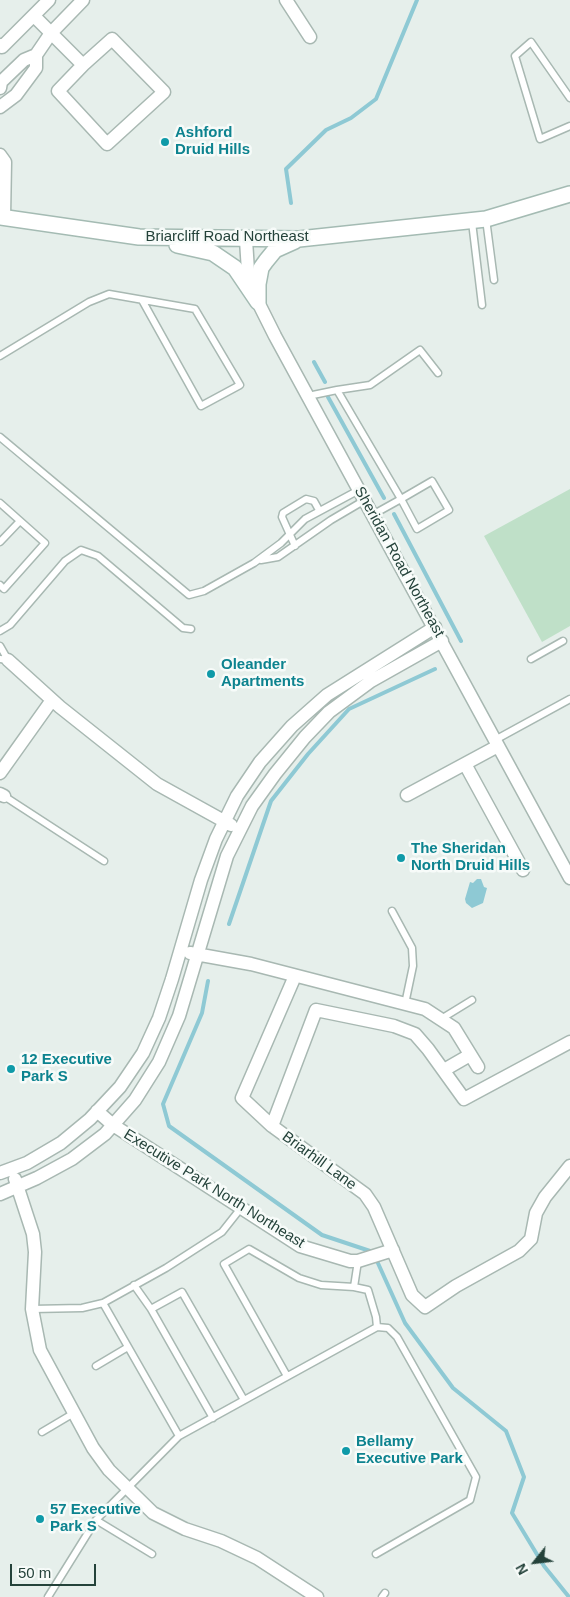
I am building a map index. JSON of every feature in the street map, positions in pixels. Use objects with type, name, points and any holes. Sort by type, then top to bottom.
[{"type":"main road","name":"Briarcliff Road Northeast","points":[[2,217],[139,237],[246,240],[300,239],[479,220],[570,194]]},
{"type":"main road","points":[[139,237],[213,254],[235,268],[258,302]]},
{"type":"main road","points":[[258,302],[258,284],[266,261],[274,250],[300,239]]},
{"type":"street","points":[[0,45],[2,47],[49,0]]},
{"type":"street","points":[[0,88],[1,82],[24,60],[36,55],[51,33],[83,0]]},
{"type":"street","points":[[286,0],[310,37]]},
{"type":"street","points":[[34,16],[83,65]]},
{"type":"street","points":[[112,39],[164,92],[107,144],[58,91],[83,65],[112,39]]},
{"type":"street","points":[[0,106],[16,95],[36,68],[36,55]]},
{"type":"street","points":[[0,155],[5,162],[2,217]]},
{"type":"street","name":"Sheridan Road Northeast","points":[[246,240],[248,270],[258,302],[570,878]]},
{"type":"street","points":[[317,1597],[239,1550],[168,1522],[153,1513],[127,1490],[93,1448],[40,1350],[32,1309],[35,1252],[33,1234],[19,1187],[6,1171],[27,1163],[61,1143],[97,1112],[120,1086],[143,1054],[159,1018],[181,952],[201,880],[237,796],[260,762],[292,726],[327,694],[435,627]]},
{"type":"street","points":[[0,1194],[19,1187],[72,1159],[105,1134],[135,1100],[159,1062],[179,1016],[227,856],[252,806],[275,774],[305,737],[330,712],[371,681],[442,640]]},
{"type":"street","points":[[4,660],[157,784],[240,830]]},
{"type":"street","points":[[0,773],[52,700]]},
{"type":"street","points":[[407,795],[465,764],[497,743]]},
{"type":"street","points":[[465,764],[523,870]]},
{"type":"street","points":[[181,952],[252,964],[425,1009],[454,1028],[478,1067]]},
{"type":"street","points":[[272,1126],[242,1098],[296,976]]},
{"type":"street","name":"Briarhill Lane","points":[[570,1042],[464,1099],[415,1034],[394,1026],[316,1010],[272,1126],[365,1194],[374,1207],[412,1295],[424,1307],[456,1286],[519,1251],[531,1239],[536,1213],[545,1196],[570,1166]]},
{"type":"street","points":[[444,1070],[470,1055]]},
{"type":"street","name":"Executive Park North Northeast","points":[[97,1112],[113,1125],[300,1246],[350,1261],[358,1261],[393,1250]]},
{"type":"lane","points":[[570,98],[531,42],[515,56],[540,139],[570,126]]},
{"type":"lane","points":[[479,220],[494,280]]},
{"type":"lane","points":[[479,220],[482,305]]},
{"type":"lane","points":[[0,356],[89,302],[109,294],[195,309],[240,385],[201,406],[142,300]]},
{"type":"lane","points":[[308,396],[370,385],[420,350],[438,373]]},
{"type":"lane","points":[[337,390],[400,499],[417,529],[449,510],[432,481],[400,499],[374,514]]},
{"type":"lane","points":[[0,437],[189,595],[204,591],[259,560],[305,519],[320,510],[363,495]]},
{"type":"lane","points":[[259,560],[278,557],[363,495]]},
{"type":"lane","points":[[295,546],[282,517],[287,509],[311,499],[320,510]]},
{"type":"lane","points":[[0,502],[45,543],[4,589],[0,585]]},
{"type":"lane","points":[[0,542],[20,521]]},
{"type":"lane","points":[[0,631],[10,625],[65,561],[82,550],[98,556],[183,628],[191,628]]},
{"type":"lane","points":[[532,659],[563,641]]},
{"type":"lane","points":[[0,646],[4,660]]},
{"type":"lane","points":[[497,743],[570,699]]},
{"type":"lane","points":[[2,795],[104,861]]},
{"type":"lane","points":[[392,911],[412,948],[413,966],[405,1004]]},
{"type":"lane","points":[[441,1019],[472,1000]]},
{"type":"lane","points":[[32,1309],[82,1308],[103,1303],[166,1268],[222,1232],[241,1208]]},
{"type":"lane","points":[[287,1376],[224,1264],[250,1249],[299,1278],[320,1285],[354,1287],[368,1290],[377,1327]]},
{"type":"lane","points":[[354,1287],[358,1261]]},
{"type":"lane","points":[[134,1285],[150,1309],[212,1418]]},
{"type":"lane","points":[[150,1309],[182,1292],[244,1400]]},
{"type":"lane","points":[[103,1303],[179,1436]]},
{"type":"lane","points":[[48,1597],[96,1520],[179,1436],[377,1327],[388,1328],[397,1336],[476,1477],[470,1500],[376,1554]]},
{"type":"lane","points":[[96,1366],[128,1347]]},
{"type":"lane","points":[[42,1432],[74,1412]]},
{"type":"lane","points":[[96,1520],[152,1554]]},
{"type":"green space","points":[[570,489],[570,626],[542,642],[484,536]]},
{"type":"water","points":[[477,879],[481,879],[484,887],[487,888],[483,903],[472,908],[466,903],[465,899],[470,882],[473,883]]},
{"type":"waterway","points":[[291,203],[286,169],[326,130],[351,118],[376,99],[417,0]]},
{"type":"waterway","points":[[314,362],[325,382]]},
{"type":"waterway","points":[[328,397],[384,498]]},
{"type":"waterway","points":[[394,514],[461,641]]},
{"type":"waterway","points":[[229,924],[271,801],[308,754],[349,709],[435,669]]},
{"type":"waterway","points":[[208,981],[202,1013],[163,1104],[169,1126],[322,1235],[370,1251]]},
{"type":"waterway","points":[[377,1261],[405,1323],[453,1388],[506,1431],[524,1477],[512,1513],[544,1566],[569,1597]]},
{"type":"place","name":"Ashford Druid Hills","points":[[165,142]]},
{"type":"place","name":"Oleander Apartments","points":[[211,674]]},
{"type":"place","name":"The Sheridan North Druid Hills","points":[[401,858]]},
{"type":"place","name":"12 Executive Park S","points":[[11,1069]]},
{"type":"place","name":"Bellamy Executive Park","points":[[346,1451]]},
{"type":"place","name":"57 Executive Park S","points":[[40,1519]]}]
